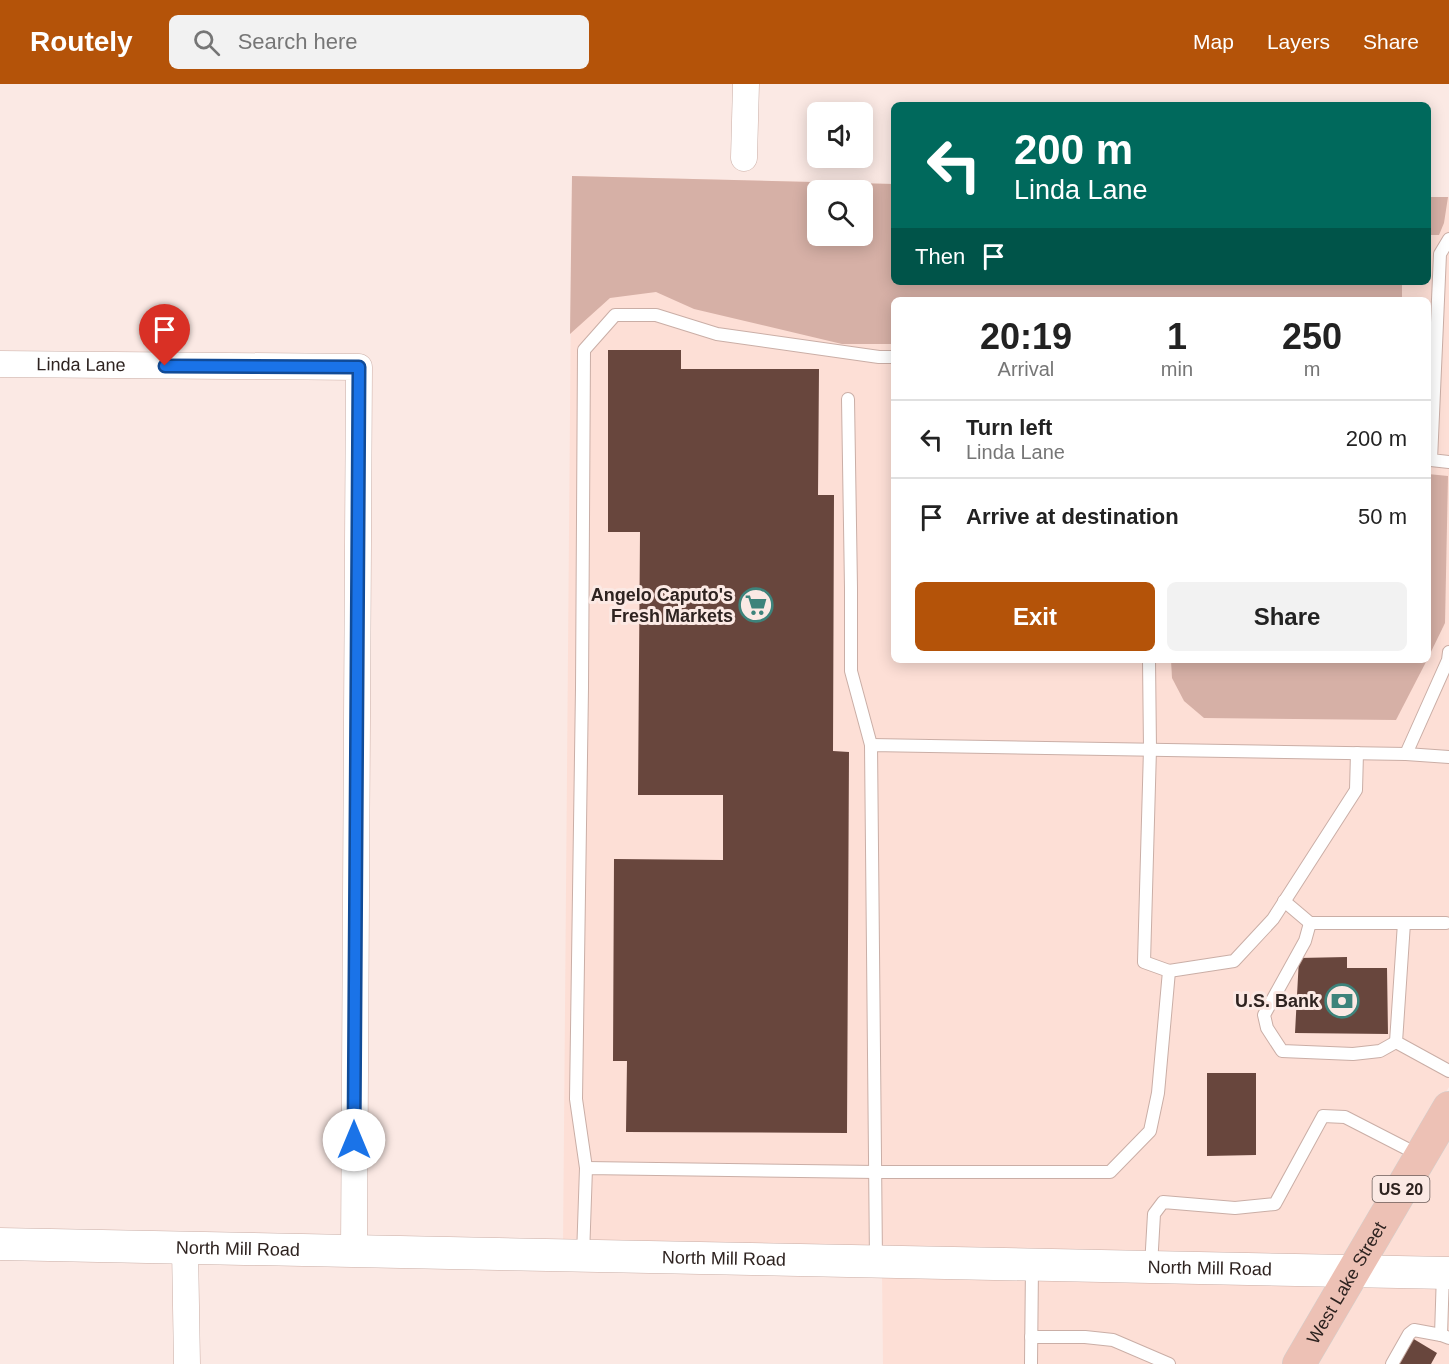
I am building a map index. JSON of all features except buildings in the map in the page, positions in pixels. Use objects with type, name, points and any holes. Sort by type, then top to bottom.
[{"type":"main road","name":"West Lake Street","points":[[1299,1364],[1449,1108]]},
{"type":"street","points":[[744,158],[746,84]]},
{"type":"street","name":"Linda Lane","points":[[0,364],[359,367],[354,1251]]},
{"type":"street","name":"North Mill Road","points":[[0,1244],[1446,1273]]},
{"type":"street","points":[[185,1248],[187,1364]]},
{"type":"lane","points":[[1449,239],[1440,255],[1431,460],[1449,462]]},
{"type":"lane","points":[[583,1256],[586,1168],[576,1099],[584,350],[615,315],[656,315],[717,334],[891,357]]},
{"type":"lane","points":[[848,399],[851,671],[871,745],[876,1262]]},
{"type":"lane","points":[[1406,754],[1448,660],[1449,652]]},
{"type":"lane","points":[[1149,663],[1150,749],[1144,962],[1169,971],[1234,961],[1272,919],[1356,790],[1357,753]]},
{"type":"lane","points":[[871,745],[1406,754],[1449,757]]},
{"type":"lane","points":[[1284,901],[1310,923],[1446,923]]},
{"type":"lane","points":[[1310,923],[1305,941],[1264,1015],[1267,1028],[1282,1051],[1353,1054],[1380,1051],[1396,1042]]},
{"type":"lane","points":[[1396,1042],[1404,923]]},
{"type":"lane","points":[[586,1168],[1110,1172],[1150,1131],[1158,1093],[1169,971]]},
{"type":"lane","points":[[1396,1042],[1449,1071]]},
{"type":"lane","points":[[1151,1267],[1154,1214],[1163,1202],[1235,1208],[1275,1204],[1323,1116],[1345,1117],[1421,1156]]},
{"type":"lane","points":[[1031,1364],[1032,1265]]},
{"type":"lane","points":[[1392,1364],[1409,1334],[1414,1330],[1445,1336],[1446,1273]]},
{"type":"lane","points":[[1031,1337],[1085,1337],[1113,1340],[1169,1364]]},
{"type":"shaded area","points":[[572,176],[807,182],[807,246],[873,246],[873,183],[891,184],[891,285],[1431,285],[1431,197],[1449,197],[1449,1087],[1347,1261],[563,1248]]},
{"type":"shaded area","points":[[572,176],[807,182],[807,246],[873,246],[873,183],[891,184],[891,285],[1402,285],[1402,297],[891,297],[891,344],[842,344],[694,309],[656,292],[610,298],[570,334]]},
{"type":"shaded area","points":[[1431,197],[1448,197],[1444,223],[1439,235],[1431,235]]},
{"type":"shaded area","points":[[1431,474],[1448,476],[1445,623],[1431,652]]},
{"type":"shaded area","points":[[1171,663],[1425,663],[1396,720],[1204,718],[1184,701],[1172,678]]},
{"type":"shaded area","points":[[1449,1129],[1449,1265],[1369,1264]]},
{"type":"shaded area","points":[[882,1272],[1340,1279],[1290,1364],[883,1364]]},
{"type":"shaded area","points":[[1358,1278],[1449,1280],[1449,1364],[1307,1364]]},
{"type":"place","name":"Angelo Caputo's Fresh Markets","points":[[756,605]]},
{"type":"place","name":"U.S. Bank","points":[[1342,1001]]},
{"type":"route","points":[[165,366],[359,367],[354,1140]]}]
